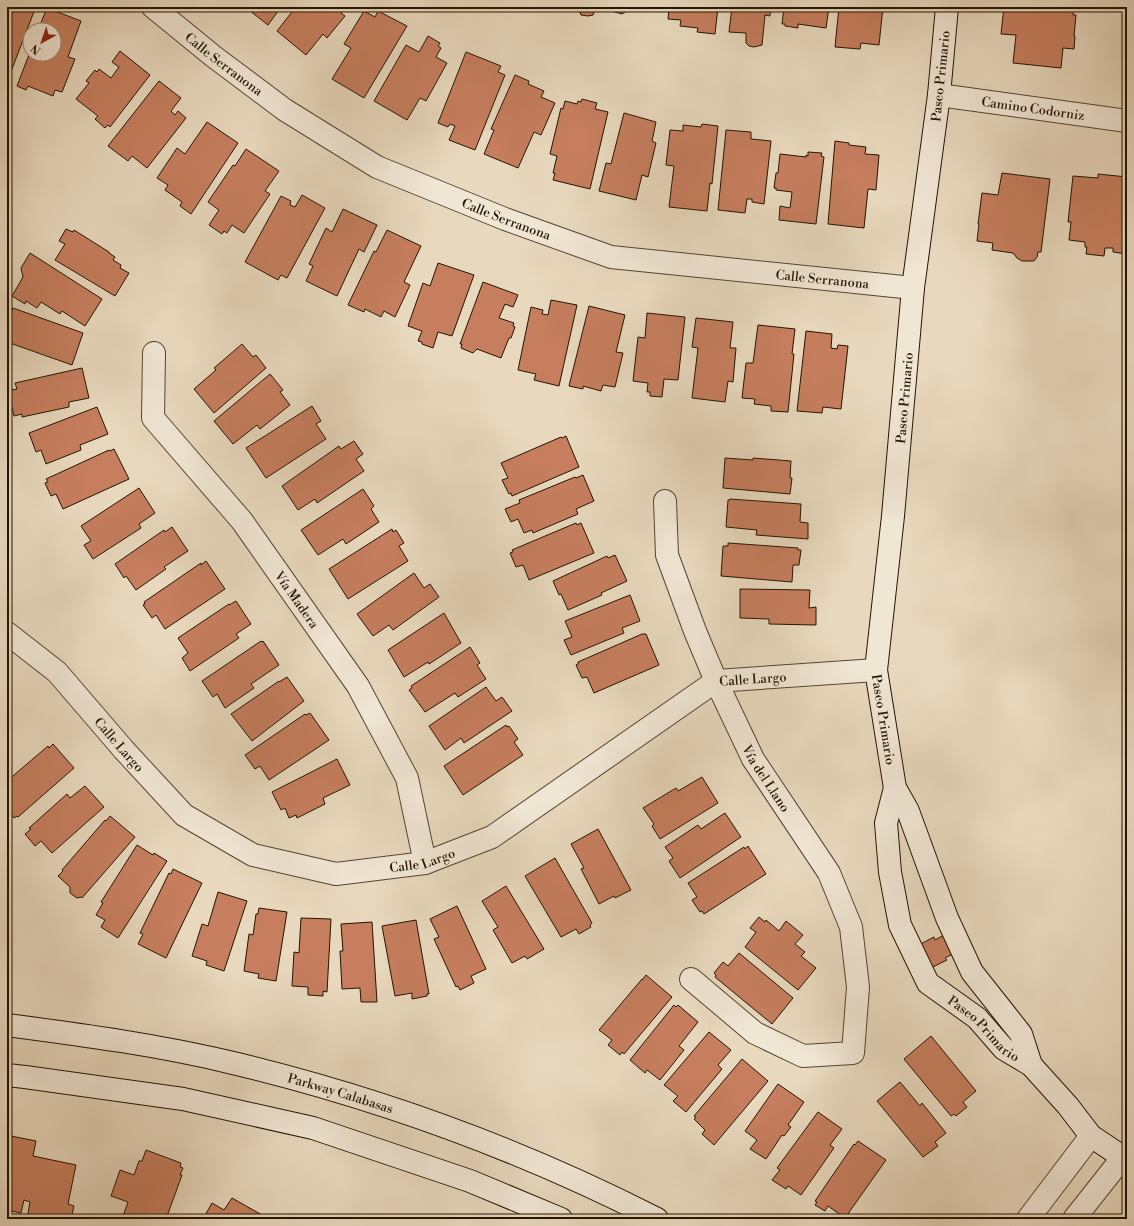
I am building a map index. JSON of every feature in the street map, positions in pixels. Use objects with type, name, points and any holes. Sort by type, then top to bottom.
[{"type":"street","name":"Calle Serranona","points":[[153,7],[213,56],[284,110],[377,167],[505,219],[611,257],[913,288]]},
{"type":"street","name":"Paseo Primario","points":[[947,7],[939,95],[913,288],[894,516],[876,670],[895,788],[908,811],[946,918],[972,972],[1021,1034],[1031,1065]]},
{"type":"street","name":"Camino Codorniz","points":[[939,95],[1127,121]]},
{"type":"street","name":"Vía Madera","points":[[154,353],[153,418],[242,520],[358,686],[407,778],[425,863]]},
{"type":"street","name":"Vía del Llano","points":[[665,501],[667,555],[695,631],[716,680],[752,759],[829,873],[851,927],[858,987],[853,1053],[804,1056],[755,1033],[691,979]]},
{"type":"street","name":"Calle Largo","points":[[7,633],[57,672],[124,750],[184,815],[253,855],[336,874],[425,863],[492,837],[716,680],[876,670]]},
{"type":"street","name":"Paseo Primario","points":[[895,788],[886,823],[890,872],[900,925],[928,983],[977,1018],[1004,1049],[1031,1065],[1068,1106],[1091,1136],[1125,1158]]},
{"type":"street","name":"Parkway Calabasas","points":[[7,1025],[117,1040],[232,1063],[357,1096],[502,1149],[612,1196],[657,1219]]},
{"type":"street","points":[[7,1075],[25,1076],[183,1099],[314,1128],[470,1181],[561,1219]]},
{"type":"street","points":[[1028,1219],[1091,1136]]},
{"type":"street","points":[[1074,1219],[1125,1158]]},
{"type":"building","points":[[7,7],[29,7],[35,9],[30,22],[22,22],[22,43],[7,82]]},
{"type":"building","points":[[245,7],[281,7],[268,25]]},
{"type":"building","points":[[302,7],[346,7],[341,13],[345,16],[327,38],[323,34],[306,55],[277,31],[295,8],[299,11]]},
{"type":"building","points":[[566,7],[596,7],[593,15],[588,16],[581,15],[580,12]]},
{"type":"building","points":[[606,7],[627,7],[625,12],[622,14],[608,10]]},
{"type":"building","points":[[669,7],[718,7],[715,34],[697,32],[698,28],[680,26],[681,20],[668,19]]},
{"type":"building","points":[[732,7],[771,7],[770,16],[765,15],[762,45],[754,47],[749,46],[746,43],[746,33],[729,32]]},
{"type":"building","points":[[784,7],[829,7],[826,28],[798,24],[798,28],[785,26],[785,24],[782,24]]},
{"type":"building","points":[[839,7],[883,7],[879,45],[861,43],[860,49],[835,47]]},
{"type":"building","points":[[1004,7],[1074,7],[1073,15],[1076,15],[1074,49],[1063,48],[1061,68],[1013,63],[1016,35],[1001,34]]},
{"type":"building","points":[[47,8],[81,21],[68,57],[75,59],[62,92],[55,90],[53,96],[28,86],[26,90],[17,86],[26,62],[62,62],[62,22],[41,22]]},
{"type":"building","points":[[364,11],[375,17],[378,11],[407,26],[364,98],[332,79],[351,48],[344,44]]},
{"type":"building","points":[[428,36],[440,43],[438,46],[441,48],[436,57],[447,63],[426,101],[420,98],[407,120],[374,101],[406,45],[419,52]]},
{"type":"building","points":[[120,51],[150,75],[110,127],[108,125],[105,128],[95,119],[98,116],[76,99],[89,83],[86,81],[95,70],[97,72],[99,69],[111,78],[119,67],[112,62]]},
{"type":"building","points":[[466,52],[501,66],[498,72],[505,75],[475,150],[449,140],[455,126],[450,124],[448,127],[438,123]]},
{"type":"building","points":[[515,75],[529,81],[528,84],[544,91],[541,97],[555,103],[541,135],[534,132],[518,168],[484,154],[494,130],[491,129]]},
{"type":"building","points":[[159,81],[181,98],[171,111],[175,115],[178,111],[186,118],[147,168],[132,156],[128,161],[108,146]]},
{"type":"building","points":[[582,99],[597,103],[595,109],[608,112],[590,189],[553,180],[557,156],[550,154],[561,108],[563,109],[565,101],[577,104],[578,101],[581,102]]},
{"type":"building","points":[[624,113],[656,122],[652,141],[656,143],[648,177],[642,175],[636,200],[599,191],[606,163],[611,164]]},
{"type":"building","points":[[207,122],[238,143],[191,214],[180,206],[182,202],[165,190],[168,185],[157,178],[177,148],[185,154]]},
{"type":"building","points":[[702,124],[718,126],[712,184],[710,183],[707,211],[669,207],[674,166],[666,165],[670,130],[683,131],[683,125],[701,127]]},
{"type":"building","points":[[726,130],[751,132],[751,139],[771,141],[764,204],[752,202],[752,199],[747,199],[745,213],[718,210]]},
{"type":"building","points":[[835,141],[849,143],[849,145],[866,147],[865,154],[879,155],[876,190],[868,189],[864,228],[828,224]]},
{"type":"building","points":[[246,149],[279,171],[265,191],[270,194],[244,233],[232,225],[227,233],[224,231],[222,234],[209,225],[219,210],[208,202],[233,165],[235,166]]},
{"type":"building","points":[[808,152],[822,153],[821,156],[824,157],[816,224],[779,220],[780,206],[790,208],[792,192],[776,190],[776,188],[774,188],[776,173],[778,173],[780,154],[806,157],[806,155],[808,156]]},
{"type":"building","points":[[1002,173],[1050,179],[1041,252],[1038,252],[1034,261],[1022,261],[1013,253],[992,250],[993,243],[977,241],[982,193],[998,195]]},
{"type":"building","points":[[1098,174],[1127,177],[1126,254],[1113,252],[1113,248],[1105,248],[1104,256],[1086,254],[1087,247],[1085,247],[1085,242],[1069,240],[1071,222],[1068,222],[1073,176],[1098,178]]},
{"type":"building","points":[[302,195],[325,208],[287,278],[281,275],[278,280],[245,262],[281,196],[291,201],[290,205],[295,207]]},
{"type":"building","points":[[343,209],[377,225],[364,252],[359,249],[337,296],[306,281],[313,266],[309,264],[326,228],[332,232]]},
{"type":"building","points":[[66,229],[73,232],[74,230],[109,252],[115,257],[113,260],[121,265],[120,268],[129,273],[115,296],[55,260],[65,244],[59,241]]},
{"type":"building","points":[[387,230],[421,246],[404,282],[410,285],[395,317],[384,311],[381,317],[365,309],[364,312],[348,305],[374,251],[376,252]]},
{"type":"building","points":[[30,253],[102,299],[85,326],[62,311],[60,314],[41,302],[37,308],[26,301],[25,304],[12,296],[23,277],[21,268]]},
{"type":"building","points":[[438,263],[474,275],[452,336],[438,332],[433,348],[418,341],[422,331],[408,326],[423,283],[430,286]]},
{"type":"building","points":[[483,282],[518,295],[513,307],[505,304],[499,318],[514,323],[513,326],[515,327],[501,358],[477,349],[473,353],[461,348],[462,344],[460,344]]},
{"type":"building","points":[[551,300],[577,305],[559,386],[534,380],[536,374],[518,370],[531,307],[543,310],[542,314],[548,315]]},
{"type":"building","points":[[589,306],[625,315],[616,352],[623,353],[615,387],[603,385],[601,391],[583,386],[583,389],[569,386]]},
{"type":"building","points":[[13,308],[83,333],[72,365],[7,342],[7,336],[11,326],[7,324],[7,317],[10,310],[12,311]]},
{"type":"building","points":[[647,313],[685,317],[678,380],[664,379],[662,397],[650,396],[650,392],[647,392],[648,383],[633,381],[638,337],[645,338]]},
{"type":"building","points":[[696,318],[733,322],[730,348],[736,348],[733,382],[728,381],[725,402],[692,398],[698,348],[692,347]]},
{"type":"building","points":[[758,325],[795,329],[788,412],[771,411],[771,406],[754,404],[755,399],[742,398],[746,363],[753,363]]},
{"type":"building","points":[[806,331],[832,334],[831,348],[837,349],[838,345],[848,346],[841,409],[823,407],[822,413],[797,411]]},
{"type":"building","points":[[242,344],[253,357],[256,355],[266,368],[214,413],[194,389],[216,370],[214,368]]},
{"type":"building","points":[[82,368],[89,398],[69,402],[69,407],[22,417],[22,414],[14,416],[11,403],[7,404],[7,391],[17,389],[15,383]]},
{"type":"building","points":[[270,374],[283,390],[280,392],[290,405],[260,429],[257,425],[233,444],[214,421]]},
{"type":"building","points":[[312,406],[321,421],[316,424],[326,439],[266,478],[246,448]]},
{"type":"building","points":[[97,407],[108,434],[80,445],[81,450],[46,464],[41,450],[36,452],[29,433]]},
{"type":"building","points":[[566,436],[579,467],[512,496],[511,493],[509,494],[502,480],[508,478],[501,463]]},
{"type":"building","points":[[354,441],[363,454],[356,459],[364,471],[317,503],[315,499],[298,510],[282,486],[339,446],[341,449]]},
{"type":"building","points":[[114,449],[129,479],[63,509],[56,494],[51,496],[45,483],[48,482],[46,479]]},
{"type":"building","points":[[725,458],[753,460],[753,458],[791,461],[790,478],[792,478],[790,494],[723,488]]},
{"type":"building","points":[[583,475],[594,501],[576,509],[578,514],[533,533],[532,530],[524,533],[518,519],[511,522],[505,509],[520,503],[519,500]]},
{"type":"building","points":[[139,488],[155,513],[139,524],[141,528],[93,559],[84,545],[91,541],[81,526]]},
{"type":"building","points":[[363,489],[374,506],[371,509],[379,522],[346,544],[343,539],[318,555],[301,530]]},
{"type":"building","points":[[728,500],[801,504],[800,522],[808,523],[808,539],[756,535],[757,530],[726,527]]},
{"type":"building","points":[[576,523],[577,525],[581,523],[594,553],[529,580],[523,565],[516,567],[510,553],[513,552],[512,550]]},
{"type":"building","points":[[172,527],[188,551],[164,567],[166,569],[136,590],[126,576],[124,578],[115,564],[164,530],[165,532]]},
{"type":"building","points":[[392,529],[393,532],[396,530],[404,543],[399,546],[408,561],[348,599],[329,569]]},
{"type":"building","points":[[728,543],[798,548],[798,550],[801,550],[799,565],[793,565],[792,582],[721,576],[723,546],[728,546]]},
{"type":"building","points":[[615,555],[627,581],[601,593],[602,595],[568,610],[553,581],[607,556],[608,558]]},
{"type":"building","points":[[206,561],[225,589],[165,629],[156,615],[152,618],[143,605],[145,604],[144,602]]},
{"type":"building","points":[[414,573],[424,588],[430,584],[439,597],[393,630],[389,625],[373,636],[357,614]]},
{"type":"building","points":[[740,589],[810,590],[809,608],[816,607],[816,625],[769,624],[769,619],[740,618]]},
{"type":"building","points":[[630,595],[640,621],[622,628],[624,633],[571,655],[564,640],[572,637],[565,621]]},
{"type":"building","points":[[236,601],[251,624],[236,634],[239,638],[190,671],[182,658],[188,653],[178,638],[229,604]]},
{"type":"building","points":[[444,613],[461,643],[429,664],[428,662],[404,677],[388,650]]},
{"type":"building","points":[[642,634],[646,634],[659,665],[594,693],[587,677],[582,678],[576,665],[578,662]]},
{"type":"building","points":[[263,641],[279,665],[251,684],[254,688],[225,708],[217,694],[213,697],[202,681]]},
{"type":"building","points":[[470,647],[480,663],[477,665],[486,679],[458,697],[455,693],[425,712],[409,690],[412,688],[411,686]]},
{"type":"building","points":[[287,677],[304,701],[252,741],[231,714]]},
{"type":"building","points":[[486,687],[496,701],[502,697],[512,711],[464,743],[461,738],[445,750],[429,726]]},
{"type":"building","points":[[310,713],[329,740],[269,780],[260,766],[255,769],[245,755],[305,714]]},
{"type":"building","points":[[506,725],[507,727],[509,726],[518,739],[514,742],[523,755],[463,795],[444,766]]},
{"type":"building","points":[[53,744],[74,768],[18,817],[17,816],[14,818],[7,810],[7,805],[10,803],[7,800],[7,781],[48,746],[49,748]]},
{"type":"building","points":[[337,759],[350,785],[323,798],[325,804],[297,818],[296,815],[289,818],[285,808],[281,810],[272,792]]},
{"type":"building","points":[[702,777],[718,803],[660,839],[652,826],[654,824],[643,808],[676,788],[678,791]]},
{"type":"building","points":[[85,786],[104,807],[52,853],[41,841],[35,846],[25,834],[31,829],[29,828],[67,794],[70,798]]},
{"type":"building","points":[[725,813],[741,837],[680,878],[669,861],[673,858],[665,847],[698,825],[701,829]]},
{"type":"building","points":[[110,816],[135,837],[82,898],[77,898],[70,893],[70,887],[58,876]]},
{"type":"building","points":[[598,829],[631,890],[615,898],[614,896],[599,904],[581,869],[584,868],[571,844]]},
{"type":"building","points":[[137,845],[153,855],[154,853],[167,861],[118,938],[101,927],[105,920],[96,915],[103,903],[101,902]]},
{"type":"building","points":[[748,846],[766,874],[704,914],[702,911],[700,912],[692,900],[697,897],[688,883],[744,847],[745,849]]},
{"type":"building","points":[[555,858],[592,923],[590,925],[591,927],[579,934],[576,929],[561,937],[525,876]]},
{"type":"building","points":[[173,869],[202,883],[166,958],[138,944],[143,934],[140,933],[169,873],[171,874]]},
{"type":"building","points":[[506,886],[544,949],[527,959],[525,956],[512,963],[493,930],[498,927],[482,901]]},
{"type":"building","points":[[218,892],[247,901],[224,971],[206,965],[207,961],[192,956],[202,924],[208,926]]},
{"type":"building","points":[[457,906],[486,969],[471,976],[474,983],[460,990],[458,986],[456,987],[434,939],[439,937],[430,919]]},
{"type":"building","points":[[259,908],[287,912],[276,981],[258,978],[259,974],[244,971],[249,934],[253,935],[256,914],[258,914]]},
{"type":"building","points":[[759,917],[765,922],[766,920],[779,931],[786,921],[803,935],[795,944],[805,952],[801,956],[816,968],[798,990],[745,947],[756,932],[750,928]]},
{"type":"building","points":[[301,918],[331,919],[327,992],[323,991],[323,996],[308,995],[308,987],[292,986],[294,952],[299,953]]},
{"type":"building","points":[[416,920],[429,994],[427,994],[427,996],[412,999],[412,993],[395,996],[382,926]]},
{"type":"building","points":[[372,922],[377,1002],[361,1002],[360,988],[342,989],[340,951],[343,951],[341,924]]},
{"type":"building","points":[[949,932],[959,951],[945,958],[947,960],[927,970],[915,947],[934,937],[935,940]]},
{"type":"building","points":[[739,953],[793,998],[772,1024],[715,977],[716,975],[714,973],[723,962],[728,966]]},
{"type":"building","points":[[646,975],[672,997],[624,1054],[622,1052],[620,1055],[608,1045],[612,1040],[599,1030]]},
{"type":"building","points":[[674,1005],[676,1007],[678,1005],[698,1022],[679,1046],[684,1050],[660,1080],[647,1070],[645,1073],[630,1060]]},
{"type":"building","points":[[709,1032],[731,1050],[718,1065],[722,1069],[686,1112],[673,1101],[678,1096],[664,1085]]},
{"type":"building","points":[[931,1036],[976,1091],[963,1102],[967,1107],[956,1116],[954,1114],[951,1116],[904,1059]]},
{"type":"building","points":[[742,1059],[768,1081],[714,1145],[702,1134],[705,1130],[694,1119],[696,1117],[694,1116]]},
{"type":"building","points":[[900,1082],[920,1106],[922,1103],[946,1133],[935,1142],[938,1146],[923,1157],[877,1101]]},
{"type":"building","points":[[778,1084],[804,1102],[788,1125],[791,1127],[784,1136],[782,1135],[766,1159],[750,1149],[757,1140],[745,1131]]},
{"type":"building","points":[[818,1112],[842,1129],[830,1145],[834,1148],[801,1195],[788,1186],[786,1189],[772,1180],[780,1170],[777,1168]]},
{"type":"building","points":[[11,1136],[36,1141],[33,1156],[76,1165],[68,1204],[74,1206],[71,1219],[27,1219],[30,1202],[24,1200],[21,1213],[7,1210],[7,1153]]},
{"type":"building","points":[[858,1141],[886,1160],[845,1218],[828,1206],[825,1211],[815,1205],[817,1202],[815,1201],[854,1144],[855,1145]]},
{"type":"building","points":[[146,1150],[181,1163],[180,1167],[183,1168],[180,1175],[182,1175],[166,1219],[122,1219],[128,1202],[111,1196],[120,1170],[134,1175],[139,1161],[142,1161]]},
{"type":"building","points":[[232,1198],[269,1219],[203,1219],[212,1203],[224,1210]]}]
